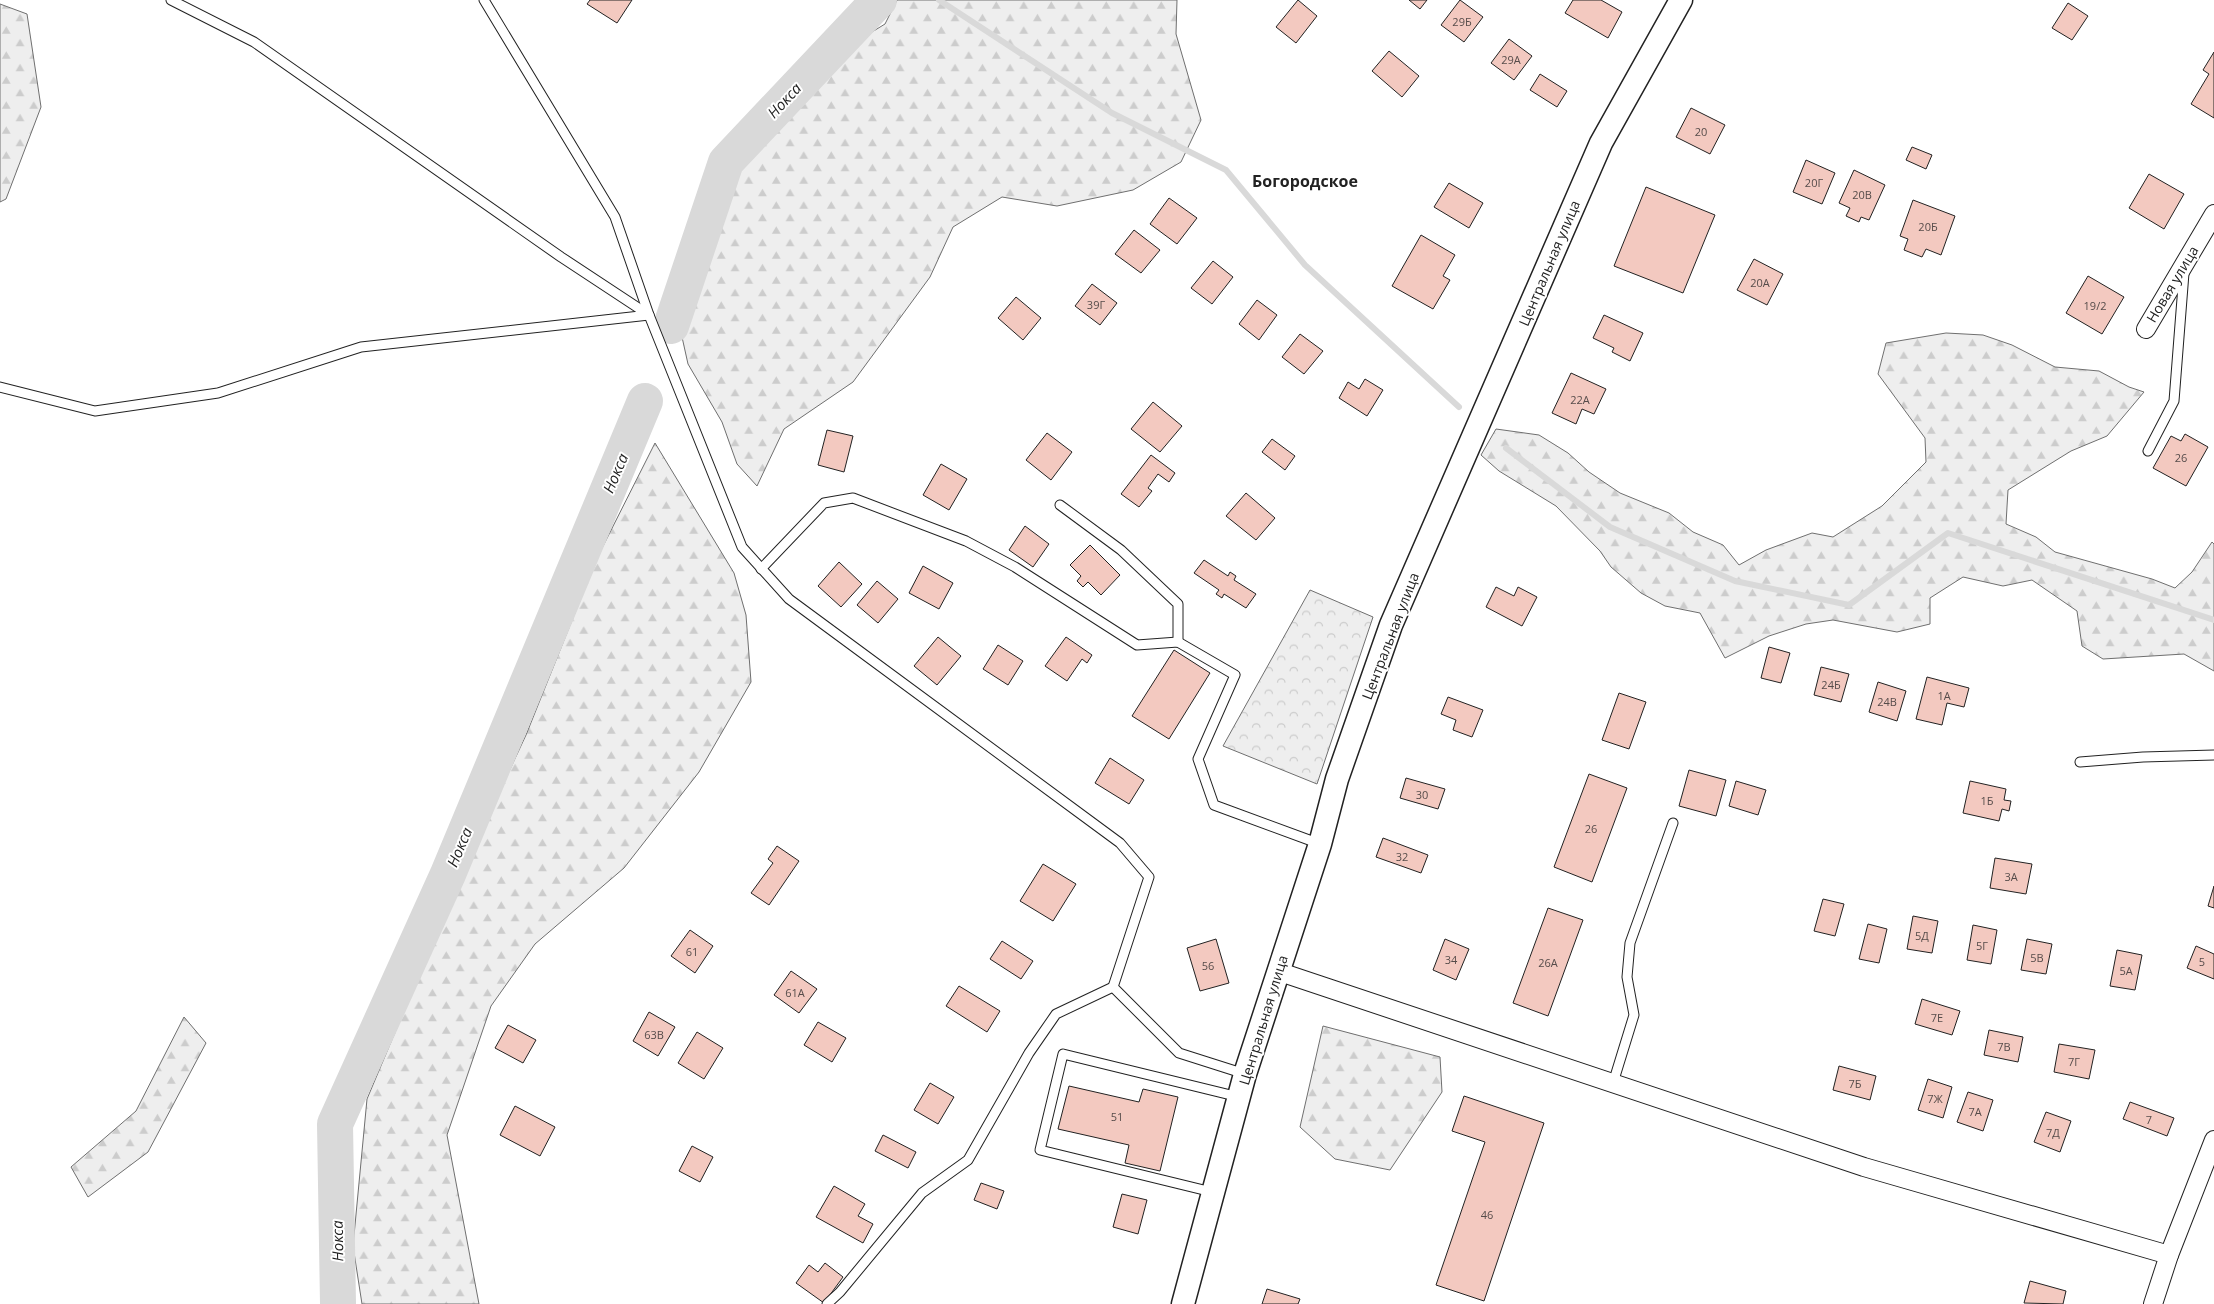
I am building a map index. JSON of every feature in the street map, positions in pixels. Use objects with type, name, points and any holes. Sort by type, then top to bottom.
[{"type":"street","name":"Центральная улица","points":[[1183,1304],[1245,1074],[1320,844],[1337,779],[1391,625],[1601,143],[1680,0]]},
{"type":"street","name":"Новая улица","points":[[2146,329],[2214,214]]},
{"type":"street","points":[[1277,972],[1864,1167],[2169,1255]]},
{"type":"street","points":[[2153,1304],[2169,1255],[2214,1140]]},
{"type":"lane","points":[[171,0],[254,42],[561,257],[649,315]]},
{"type":"lane","points":[[484,0],[615,217],[649,315],[742,548],[789,599],[1120,843],[1149,876],[1113,987],[1056,1014],[1029,1053],[968,1160],[922,1193],[828,1304]]},
{"type":"lane","points":[[2148,451],[2174,401],[2185,263]]},
{"type":"lane","points":[[0,387],[95,411],[218,393],[361,347],[649,315]]},
{"type":"lane","points":[[761,569],[824,503],[853,498],[966,541],[1015,567],[1137,645],[1178,642],[1236,675],[1198,759],[1214,805],[1320,844]]},
{"type":"lane","points":[[1060,505],[1121,550],[1178,604],[1178,642]]},
{"type":"lane","points":[[2080,762],[2143,757],[2214,755]]},
{"type":"lane","points":[[1613,1083],[1634,1015],[1627,976],[1630,943],[1673,822]]},
{"type":"lane","points":[[1113,987],[1179,1053],[1245,1074]]},
{"type":"lane","points":[[1212,1192],[1040,1150],[1063,1054],[1239,1097]]},
{"type":"green space","points":[[897,0],[1177,0],[1176,34],[1201,120],[1181,162],[1133,190],[1057,206],[1002,197],[953,227],[930,277],[853,382],[784,429],[757,486],[737,464],[722,422],[688,364],[682,337],[696,303],[736,177],[780,122],[854,43],[885,24]]},
{"type":"green space","points":[[0,4],[27,14],[41,107],[6,199],[0,202]]},
{"type":"green space","points":[[1946,333],[1983,335],[2012,345],[2055,367],[2099,371],[2129,387],[2144,392],[2107,436],[2071,451],[2008,490],[2006,524],[2036,537],[2055,552],[2152,579],[2175,588],[2192,572],[2212,542],[2214,544],[2214,671],[2184,654],[2103,659],[2082,646],[2077,611],[2032,580],[2003,586],[1963,577],[1930,598],[1930,624],[1897,632],[1833,620],[1806,624],[1769,636],[1725,658],[1700,613],[1665,606],[1641,593],[1611,567],[1600,551],[1556,506],[1499,471],[1481,455],[1496,429],[1539,435],[1568,453],[1589,472],[1620,493],[1669,513],[1693,532],[1723,545],[1739,565],[1766,550],[1812,533],[1833,537],[1882,506],[1926,462],[1925,438],[1878,374],[1886,343]]},
{"type":"green space","points":[[655,443],[734,573],[746,615],[751,682],[699,772],[624,868],[535,944],[491,1006],[447,1135],[479,1304],[362,1304],[353,1246],[367,1099],[465,866],[526,735],[597,558]]},
{"type":"green space","points":[[1310,590],[1373,617],[1317,784],[1223,746]]},
{"type":"green space","points":[[184,1017],[206,1043],[148,1152],[88,1197],[71,1167],[136,1111]]},
{"type":"green space","points":[[1323,1026],[1440,1057],[1442,1092],[1390,1170],[1335,1159],[1300,1127]]},
{"type":"building","points":[[590,0],[632,0],[617,23],[587,4]]},
{"type":"building","points":[[1298,0],[1317,16],[1296,43],[1276,27]]},
{"type":"building","points":[[1409,0],[1427,0],[1420,9]]},
{"type":"building","points":[[1460,0],[1483,17],[1464,42],[1441,25]]},
{"type":"building","points":[[1573,0],[1601,0],[1622,12],[1608,38],[1565,13]]},
{"type":"building","points":[[2068,3],[2088,16],[2072,40],[2052,28]]},
{"type":"building","points":[[1509,39],[1532,56],[1514,80],[1491,63]]},
{"type":"building","points":[[1389,51],[1419,76],[1402,97],[1372,71]]},
{"type":"building","points":[[2214,52],[2214,118],[2191,104],[2209,74],[2203,70]]},
{"type":"building","points":[[1540,74],[1567,91],[1557,107],[1530,90]]},
{"type":"building","points":[[1691,108],[1725,125],[1710,154],[1676,137]]},
{"type":"building","points":[[1912,147],[1932,155],[1926,169],[1906,160]]},
{"type":"building","points":[[1806,160],[1835,173],[1822,204],[1793,192]]},
{"type":"building","points":[[1854,170],[1885,185],[1869,220],[1861,217],[1859,222],[1846,216],[1850,208],[1839,203]]},
{"type":"building","points":[[2149,174],[2184,194],[2164,229],[2129,208]]},
{"type":"building","points":[[1449,183],[1483,203],[1469,228],[1434,207]]},
{"type":"building","points":[[1646,187],[1715,215],[1683,293],[1614,266]]},
{"type":"building","points":[[1169,198],[1197,218],[1177,244],[1150,224]]},
{"type":"building","points":[[1913,200],[1955,216],[1941,255],[1926,249],[1922,257],[1904,250],[1908,239],[1900,236]]},
{"type":"building","points":[[1134,230],[1160,250],[1141,273],[1115,254]]},
{"type":"building","points":[[1421,235],[1455,255],[1443,276],[1450,280],[1433,309],[1392,286]]},
{"type":"building","points":[[1754,259],[1783,274],[1767,305],[1737,290]]},
{"type":"building","points":[[1213,261],[1233,277],[1212,304],[1191,288]]},
{"type":"building","points":[[2088,276],[2124,297],[2102,334],[2066,313]]},
{"type":"building","points":[[1092,284],[1117,303],[1100,325],[1075,306]]},
{"type":"building","points":[[1016,297],[1041,318],[1023,340],[998,318]]},
{"type":"building","points":[[1257,300],[1277,315],[1259,340],[1239,324]]},
{"type":"building","points":[[1604,315],[1643,333],[1630,361],[1612,352],[1614,348],[1593,338]]},
{"type":"building","points":[[1300,334],[1323,351],[1304,374],[1282,357]]},
{"type":"building","points":[[1571,373],[1606,389],[1594,414],[1582,409],[1576,424],[1552,413]]},
{"type":"building","points":[[1365,379],[1383,390],[1367,416],[1339,398],[1348,382],[1359,389]]},
{"type":"building","points":[[1153,402],[1182,426],[1160,452],[1131,429]]},
{"type":"building","points":[[827,430],[853,436],[844,472],[818,465]]},
{"type":"building","points":[[1047,433],[1072,452],[1051,480],[1026,460]]},
{"type":"building","points":[[2185,434],[2208,447],[2186,486],[2153,468],[2171,436],[2181,441]]},
{"type":"building","points":[[1272,439],[1295,456],[1285,470],[1262,452]]},
{"type":"building","points":[[1151,455],[1175,473],[1169,482],[1158,474],[1148,488],[1152,491],[1139,507],[1121,494]]},
{"type":"building","points":[[941,464],[967,479],[949,510],[923,495]]},
{"type":"building","points":[[1246,493],[1275,518],[1256,540],[1226,516]]},
{"type":"building","points":[[1025,526],[1049,544],[1033,567],[1009,550]]},
{"type":"building","points":[[1090,545],[1120,575],[1101,595],[1088,582],[1083,587],[1077,581],[1081,576],[1070,565]]},
{"type":"building","points":[[1204,560],[1228,576],[1230,572],[1236,576],[1234,580],[1256,594],[1246,608],[1224,594],[1222,598],[1216,594],[1219,590],[1194,573]]},
{"type":"building","points":[[839,562],[862,584],[841,607],[818,586]]},
{"type":"building","points":[[923,566],[953,583],[939,609],[909,593]]},
{"type":"building","points":[[877,581],[898,599],[878,623],[857,605]]},
{"type":"building","points":[[1496,587],[1514,596],[1518,587],[1537,597],[1522,626],[1486,607]]},
{"type":"building","points":[[938,637],[961,656],[937,685],[914,666]]},
{"type":"building","points":[[1066,637],[1092,655],[1087,663],[1082,659],[1067,681],[1045,666]]},
{"type":"building","points":[[998,645],[1023,661],[1008,685],[983,669]]},
{"type":"building","points":[[1769,647],[1790,653],[1781,683],[1761,678]]},
{"type":"building","points":[[1174,650],[1210,673],[1169,739],[1132,716]]},
{"type":"building","points":[[1821,667],[1849,674],[1841,702],[1814,695]]},
{"type":"building","points":[[1927,677],[1969,688],[1964,707],[1947,703],[1942,725],[1916,719]]},
{"type":"building","points":[[1878,682],[1906,691],[1897,721],[1869,712]]},
{"type":"building","points":[[1619,693],[1646,702],[1629,749],[1602,740]]},
{"type":"building","points":[[1448,697],[1483,710],[1472,737],[1453,730],[1456,720],[1441,714]]},
{"type":"building","points":[[1110,758],[1144,780],[1129,804],[1095,783]]},
{"type":"building","points":[[1689,770],[1726,780],[1716,816],[1679,806]]},
{"type":"building","points":[[1589,774],[1627,788],[1592,882],[1554,867]]},
{"type":"building","points":[[1406,778],[1445,789],[1438,809],[1400,798]]},
{"type":"building","points":[[1736,781],[1766,790],[1758,815],[1729,806]]},
{"type":"building","points":[[1970,781],[2006,789],[2004,800],[2011,801],[2009,811],[2002,809],[1999,821],[1963,813]]},
{"type":"building","points":[[1383,838],[1428,855],[1421,873],[1376,857]]},
{"type":"building","points":[[777,846],[799,861],[769,905],[751,893],[773,863],[768,859]]},
{"type":"building","points":[[1995,858],[2032,864],[2026,894],[1990,888]]},
{"type":"building","points":[[1043,864],[1076,884],[1053,921],[1020,901]]},
{"type":"building","points":[[2214,886],[2214,908],[2208,906]]},
{"type":"building","points":[[1823,899],[1844,904],[1835,936],[1814,931]]},
{"type":"building","points":[[1548,908],[1583,920],[1548,1016],[1513,1003]]},
{"type":"building","points":[[1913,916],[1938,921],[1932,953],[1907,949]]},
{"type":"building","points":[[1868,924],[1887,929],[1879,963],[1859,959]]},
{"type":"building","points":[[1973,925],[1997,930],[1991,964],[1967,960]]},
{"type":"building","points":[[690,930],[713,946],[695,973],[671,956]]},
{"type":"building","points":[[1216,939],[1229,983],[1200,991],[1187,948]]},
{"type":"building","points":[[1445,939],[1469,949],[1456,980],[1433,970]]},
{"type":"building","points":[[2027,939],[2052,944],[2046,974],[2021,970]]},
{"type":"building","points":[[1002,941],[1033,961],[1021,979],[990,959]]},
{"type":"building","points":[[2196,946],[2214,954],[2214,979],[2187,968]]},
{"type":"building","points":[[2117,950],[2142,955],[2135,990],[2110,986]]},
{"type":"building","points":[[791,971],[817,989],[799,1013],[774,995]]},
{"type":"building","points":[[959,986],[1000,1011],[987,1032],[946,1006]]},
{"type":"building","points":[[1922,999],[1960,1011],[1952,1035],[1915,1024]]},
{"type":"building","points":[[649,1012],[675,1027],[658,1056],[633,1041]]},
{"type":"building","points":[[818,1022],[846,1038],[832,1062],[804,1045]]},
{"type":"building","points":[[508,1025],[536,1040],[523,1063],[495,1048]]},
{"type":"building","points":[[1989,1030],[2023,1037],[2018,1062],[1984,1055]]},
{"type":"building","points":[[697,1032],[723,1048],[704,1079],[678,1063]]},
{"type":"building","points":[[2059,1044],[2095,1050],[2089,1079],[2054,1072]]},
{"type":"building","points":[[1839,1066],[1876,1076],[1870,1100],[1833,1090]]},
{"type":"building","points":[[1928,1079],[1952,1087],[1943,1118],[1918,1110]]},
{"type":"building","points":[[930,1083],[954,1097],[938,1124],[914,1110]]},
{"type":"building","points":[[1069,1086],[1139,1102],[1143,1089],[1178,1097],[1160,1171],[1125,1163],[1129,1145],[1058,1129]]},
{"type":"building","points":[[1968,1092],[1993,1100],[1983,1131],[1957,1122]]},
{"type":"building","points":[[1464,1096],[1544,1123],[1484,1301],[1436,1285],[1485,1142],[1452,1131]]},
{"type":"building","points":[[2130,1102],[2174,1118],[2167,1136],[2123,1119]]},
{"type":"building","points":[[515,1106],[555,1127],[540,1156],[500,1135]]},
{"type":"building","points":[[2046,1112],[2071,1121],[2060,1152],[2034,1142]]},
{"type":"building","points":[[883,1135],[916,1152],[908,1168],[875,1151]]},
{"type":"building","points":[[692,1146],[713,1157],[700,1182],[679,1171]]},
{"type":"building","points":[[981,1183],[1004,1191],[997,1209],[974,1200]]},
{"type":"building","points":[[834,1186],[865,1204],[858,1216],[873,1224],[863,1243],[816,1217]]},
{"type":"building","points":[[1122,1194],[1147,1200],[1138,1234],[1113,1227]]},
{"type":"building","points":[[825,1263],[843,1277],[824,1303],[796,1283],[809,1265],[818,1272]]},
{"type":"building","points":[[2030,1281],[2066,1291],[2063,1304],[2024,1303]]},
{"type":"building","points":[[1267,1289],[1300,1299],[1298,1304],[1262,1304]]},
{"type":"waterway","name":"Нокса","points":[[671,326],[726,162],[879,0]]},
{"type":"waterway","points":[[939,0],[1112,113],[1226,170],[1305,265],[1459,407]]},
{"type":"waterway","name":"Нокса","points":[[338,1304],[335,1124],[448,874],[645,401]]},
{"type":"waterway","points":[[1506,448],[1610,527],[1735,581],[1849,605],[1948,533],[2214,620]]},
{"type":"district","name":"Богородское","points":[[1305,181]]}]
